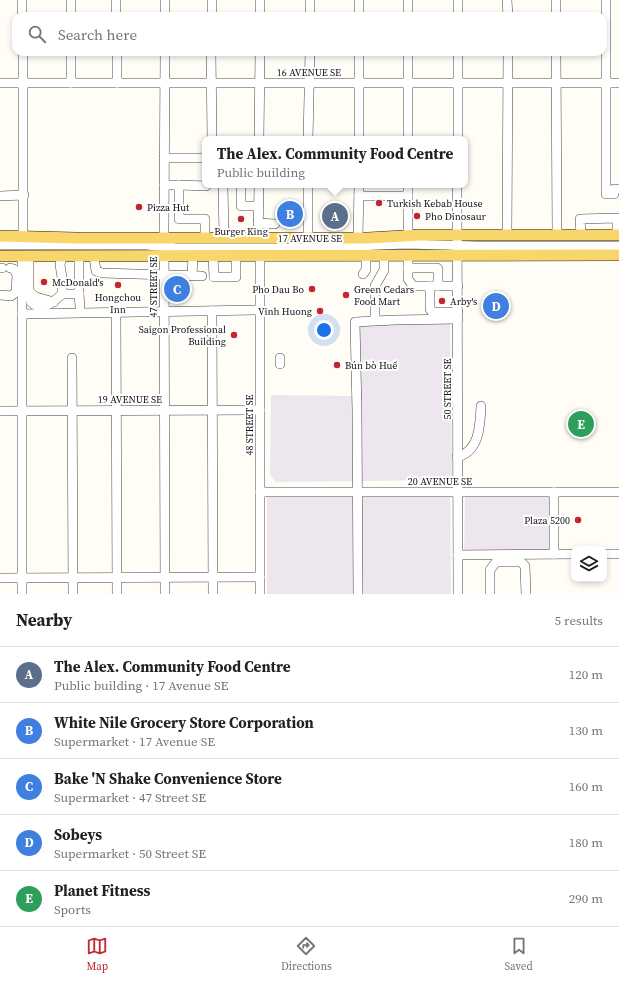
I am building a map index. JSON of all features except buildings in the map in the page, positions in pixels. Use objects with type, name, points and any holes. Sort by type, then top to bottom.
[{"type":"main road","name":"17 AVENUE SE","points":[[0,256],[26,256],[61,261],[79,256],[94,256],[164,247],[224,233],[258,238],[358,238],[408,236],[457,245],[582,255],[619,255]]},
{"type":"main road","name":"17 AVENUE SE","points":[[0,236],[23,236],[164,247],[193,256],[408,255],[507,235],[581,235],[618,238]]},
{"type":"street","points":[[22,0],[22,12]]},
{"type":"street","points":[[71,0],[71,12]]},
{"type":"street","points":[[116,0],[116,12]]},
{"type":"street","points":[[165,0],[165,12]]},
{"type":"street","points":[[212,0],[212,12]]},
{"type":"street","points":[[260,0],[260,12]]},
{"type":"street","points":[[310,0],[310,12]]},
{"type":"street","points":[[359,0],[359,12]]},
{"type":"street","points":[[408,0],[408,12]]},
{"type":"street","points":[[458,0],[458,12]]},
{"type":"street","points":[[508,0],[508,12]]},
{"type":"street","points":[[556,0],[556,12]]},
{"type":"street","points":[[606,0],[606,12]]},
{"type":"street","points":[[23,56],[23,236]]},
{"type":"street","points":[[71,56],[71,83]]},
{"type":"street","points":[[117,56],[117,83]]},
{"type":"street","name":"47 STREET SE","points":[[164,594],[165,56]]},
{"type":"street","points":[[211,56],[212,136]]},
{"type":"street","points":[[260,56],[260,136]]},
{"type":"street","points":[[308,136],[310,56]]},
{"type":"street","points":[[359,56],[359,136]]},
{"type":"street","points":[[408,56],[408,136]]},
{"type":"street","points":[[458,56],[458,136]]},
{"type":"street","points":[[507,235],[508,56]]},
{"type":"street","points":[[556,56],[557,235]]},
{"type":"street","points":[[606,56],[606,194],[614,194],[614,189],[619,189]]},
{"type":"street","name":"16 AVENUE SE","points":[[0,83],[619,82]]},
{"type":"street","points":[[164,158],[202,158]]},
{"type":"street","points":[[164,185],[202,186]]},
{"type":"street","points":[[179,185],[179,218],[205,219],[205,238]]},
{"type":"street","points":[[223,188],[224,233]]},
{"type":"street","points":[[224,233],[229,222],[229,188]]},
{"type":"street","points":[[241,188],[241,206],[258,206]]},
{"type":"street","points":[[258,238],[259,188]]},
{"type":"street","points":[[308,188],[308,238]]},
{"type":"street","points":[[358,238],[359,188]]},
{"type":"street","points":[[408,188],[408,236]]},
{"type":"street","name":"50 STREET SE","points":[[458,188],[458,594]]},
{"type":"street","points":[[0,196],[24,195]]},
{"type":"street","points":[[359,196],[408,196]]},
{"type":"street","points":[[500,246],[618,238],[618,218],[580,219],[581,235]]},
{"type":"street","points":[[258,223],[275,224]]},
{"type":"street","points":[[0,245],[147,245],[177,248],[277,248],[392,244],[457,245],[500,246],[549,250],[582,255]]},
{"type":"street","points":[[362,274],[366,270],[366,255]]},
{"type":"street","points":[[375,320],[376,286],[384,270],[384,255]]},
{"type":"street","points":[[408,255],[408,279],[413,286],[458,286]]},
{"type":"street","points":[[26,256],[31,302],[36,306],[46,305],[56,299],[79,294]]},
{"type":"street","points":[[22,594],[22,314],[26,256]]},
{"type":"street","points":[[79,256],[80,307]]},
{"type":"street","points":[[94,256],[96,271],[102,273],[202,276]]},
{"type":"street","points":[[192,276],[193,256]]},
{"type":"street","points":[[213,256],[214,277],[236,277],[236,256]]},
{"type":"street","name":"48 STREET SE","points":[[260,256],[260,594]]},
{"type":"street","points":[[56,299],[58,270],[61,261]]},
{"type":"street","points":[[0,295],[10,296],[16,292],[17,275],[14,269],[4,268]]},
{"type":"street","points":[[408,268],[438,269],[430,309],[432,312],[458,316]]},
{"type":"street","points":[[22,314],[260,310]]},
{"type":"street","points":[[212,311],[213,594]]},
{"type":"street","points":[[116,312],[117,594]]},
{"type":"street","points":[[358,594],[355,322],[458,316]]},
{"type":"street","points":[[72,358],[71,411],[73,594]]},
{"type":"street","points":[[457,456],[466,455],[473,448],[480,427],[481,406]]},
{"type":"street","name":"19 AVENUE SE","points":[[0,411],[260,410]]},
{"type":"street","name":"20 AVENUE SE","points":[[260,492],[619,492]]},
{"type":"street","points":[[554,492],[554,554]]},
{"type":"street","points":[[458,555],[571,554]]},
{"type":"street","points":[[607,554],[619,554]]},
{"type":"street","points":[[490,594],[490,570],[496,562],[521,562],[525,566],[526,594]]},
{"type":"street","points":[[0,578],[260,577]]},
{"type":"shaded area","points":[[354,324],[450,324],[452,480],[276,482],[270,475],[271,395],[354,396]]},
{"type":"shaded area","points":[[554,492],[554,554],[464,558],[465,496]]},
{"type":"shaded area","points":[[450,496],[451,594],[267,594],[267,497]]},
{"type":"place","name":"Turkish Kebab House","points":[[379,203]]},
{"type":"place","name":"Pizza Hut","points":[[139,207]]},
{"type":"place","name":"White Nile Grocery Store Corporation","points":[[290,214]]},
{"type":"place","name":"The Alex. Community Food Centre","points":[[335,216]]},
{"type":"place","name":"Pho Dinosaur","points":[[417,216]]},
{"type":"place","name":"Burger King","points":[[241,219]]},
{"type":"place","name":"McDonald's","points":[[44,282]]},
{"type":"place","name":"Hongchou Inn","points":[[118,285]]},
{"type":"place","name":"Bake 'N Shake Convenience Store","points":[[177,289]]},
{"type":"place","name":"Pho Dau Bo","points":[[312,289]]},
{"type":"place","name":"Green Cedars Food Mart","points":[[346,295]]},
{"type":"place","name":"Arby's","points":[[442,301]]},
{"type":"place","name":"Sobeys","points":[[496,306]]},
{"type":"place","name":"Vinh Huong","points":[[320,311]]},
{"type":"place","name":"Saigon Professional Building","points":[[234,335]]},
{"type":"place","name":"Bún bò Huế","points":[[337,365]]},
{"type":"place","name":"Planet Fitness","points":[[581,424]]},
{"type":"place","name":"Plaza 5200","points":[[578,520]]}]
